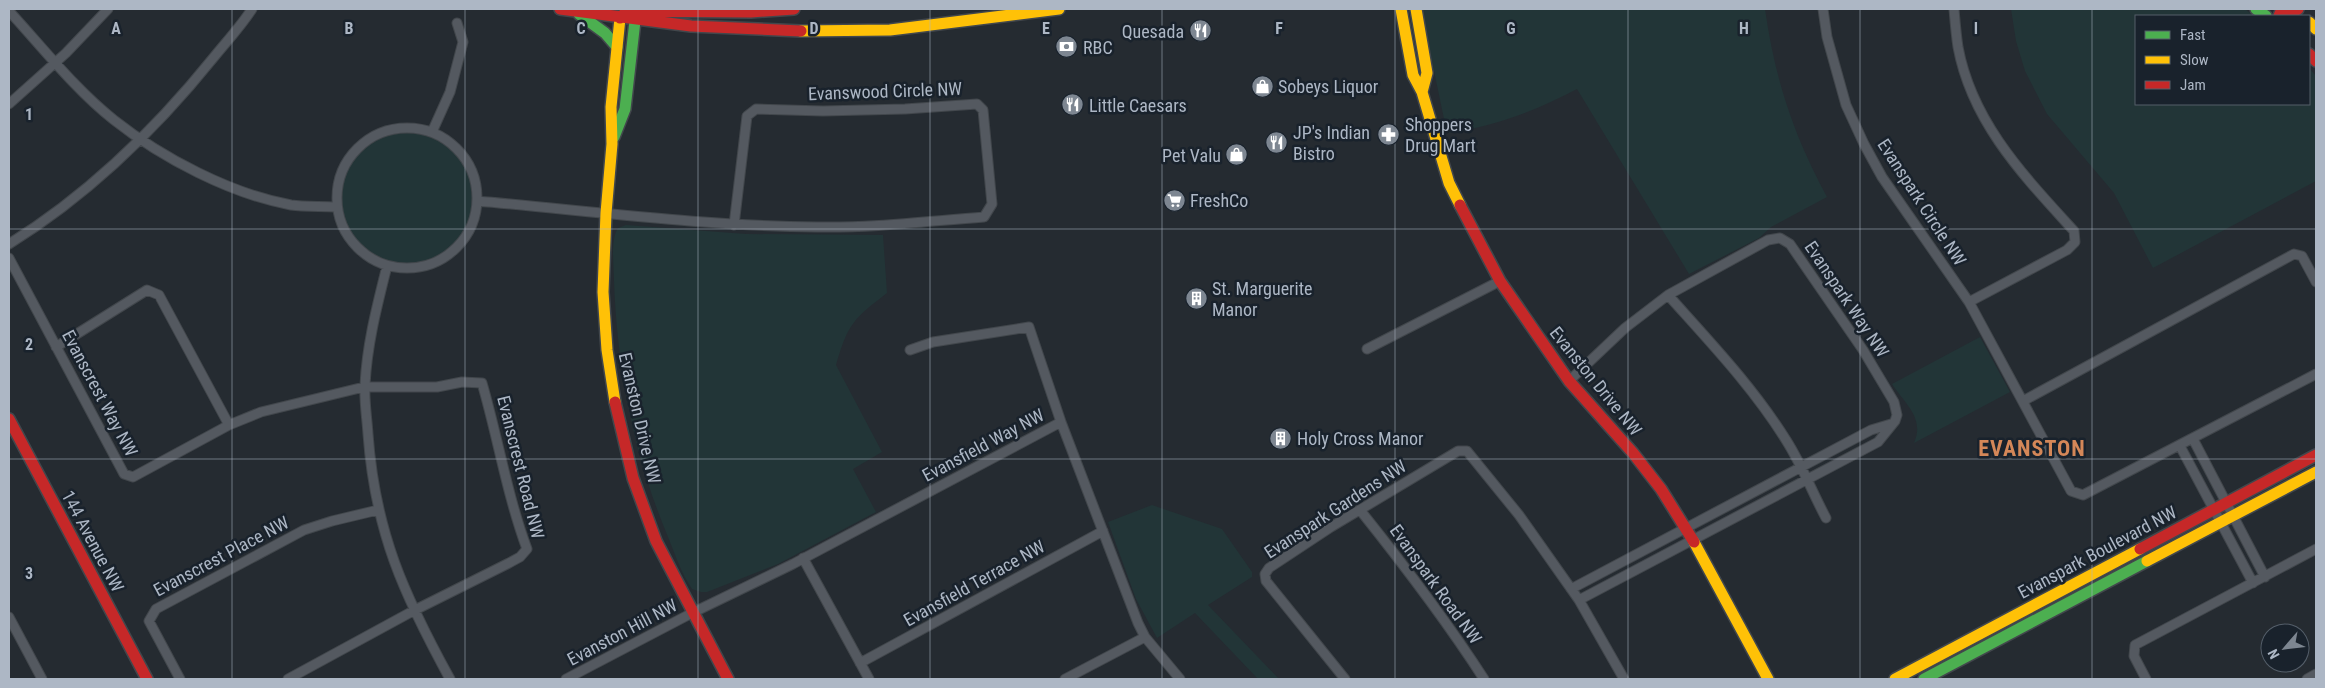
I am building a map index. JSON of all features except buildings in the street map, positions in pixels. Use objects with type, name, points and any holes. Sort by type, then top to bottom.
[{"type":"street","points":[[9,104],[93,27],[108,9]]},
{"type":"street","points":[[9,244],[91,184],[141,138],[188,90],[252,9]]},
{"type":"street","points":[[560,9],[620,18],[636,13],[751,12],[794,9]]},
{"type":"street","points":[[976,20],[1007,9]]},
{"type":"street","points":[[636,13],[753,30],[821,32],[890,30],[1058,9]]},
{"type":"street","name":"Evanston Drive NW","points":[[1401,9],[1413,75],[1422,92],[1449,183],[1500,281],[1569,381],[1633,453],[1661,490],[1686,528],[1768,679]]},
{"type":"street","name":"Evanston Drive NW","points":[[1416,9],[1428,73],[1422,92]]},
{"type":"street","name":"Evanspark Circle NW","points":[[1823,9],[1827,38],[1846,105],[1864,144],[1882,177],[1968,302],[2071,491],[2083,495],[2316,374]]},
{"type":"street","points":[[1954,9],[1959,49],[1969,85],[1989,128],[2007,155],[2074,231],[2075,242],[2067,250],[1968,302]]},
{"type":"street","points":[[9,11],[56,62],[115,121],[174,161],[224,184],[292,205],[336,207]]},
{"type":"street","points":[[575,12],[605,32],[617,47]]},
{"type":"street","name":"Evanston Drive NW","points":[[612,144],[625,109],[636,13]]},
{"type":"street","name":"Evanston Drive NW","points":[[620,18],[612,107],[612,144],[606,213],[603,292],[606,350],[617,411],[633,478],[656,541],[728,679]]},
{"type":"street","points":[[432,132],[450,92],[464,42],[458,22]]},
{"type":"street","name":"Evanswood Circle NW","points":[[477,201],[734,224],[828,227],[984,217],[992,204],[983,110],[977,104],[887,110],[756,109],[747,116],[734,224]]},
{"type":"street","points":[[408,127],[432,132],[451,143],[466,159],[475,180],[477,201],[470,228],[455,250],[440,260],[423,267],[405,269],[387,266],[369,258],[353,244],[342,227],[336,207],[337,183],[346,160],[363,142],[384,130],[408,127]]},
{"type":"street","name":"Evanspark Way NW","points":[[1569,381],[1625,328],[1668,296],[1774,238],[1785,240],[1794,249],[1858,342],[1894,402],[1897,415],[1892,424]]},
{"type":"street","points":[[2023,401],[2294,254],[2302,256],[2316,282]]},
{"type":"street","name":"Evanscrest Way NW","points":[[9,258],[124,474],[133,477],[229,425],[261,412],[364,386]]},
{"type":"street","points":[[387,266],[370,333],[364,386],[369,452],[378,510],[396,570],[414,611],[450,679]]},
{"type":"street","points":[[1367,349],[1500,281]]},
{"type":"street","points":[[56,347],[147,290],[159,295],[229,425]]},
{"type":"street","points":[[1668,296],[1748,385],[1769,414],[1801,467],[1826,518]]},
{"type":"street","points":[[910,350],[933,342],[1029,327],[1061,422]]},
{"type":"street","name":"Evanscrest Road NW","points":[[364,386],[437,387],[462,382],[482,383],[517,522],[527,549],[520,557],[414,611]]},
{"type":"street","name":"144 Avenue NW","points":[[9,419],[147,679]]},
{"type":"street","name":"Evansfield Way NW","points":[[692,612],[803,558],[1061,422],[1128,602],[1145,637],[1180,679]]},
{"type":"street","points":[[1571,588],[1871,430],[1892,424]]},
{"type":"street","points":[[1579,600],[1878,442],[1892,424]]},
{"type":"street","points":[[2193,439],[2233,516],[2259,580]]},
{"type":"street","points":[[2180,446],[2220,522],[2259,580]]},
{"type":"street","name":"Evanspark Gardens NW","points":[[1345,679],[1266,581],[1265,574],[1269,568],[1360,510],[1458,451],[1467,451],[1519,515],[1579,600],[1624,679]]},
{"type":"street","name":"Evanspark Boulevard NW","points":[[1895,679],[2316,455]]},
{"type":"street","name":"Evanspark Boulevard NW","points":[[1924,679],[2316,472]]},
{"type":"street","name":"Evanscrest Place NW","points":[[180,679],[149,621],[156,609],[304,530],[378,510]]},
{"type":"street","name":"Evanspark Road NW","points":[[1360,510],[1413,576],[1452,629],[1484,679]]},
{"type":"street","name":"Evansfield Terrace NW","points":[[860,664],[1103,531]]},
{"type":"street","points":[[2146,679],[2134,656],[2135,645],[2316,549]]},
{"type":"street","points":[[803,558],[869,679]]},
{"type":"street","points":[[288,679],[414,611]]},
{"type":"street","name":"Evanston Hill NW","points":[[566,679],[692,612]]},
{"type":"street","points":[[9,617],[42,679]]},
{"type":"street","points":[[1065,679],[1145,637]]},
{"type":"street","points":[[2307,679],[2316,674]]},
{"type":"shaded area","points":[[1421,9],[1765,9],[1774,59],[1787,106],[1804,151],[1827,197],[1771,227],[1759,238],[1689,274],[1577,89],[1514,117],[1481,127],[1447,133]]},
{"type":"shaded area","points":[[2011,9],[2245,9],[2253,15],[2135,15],[2135,105],[2310,105],[2310,69],[2316,76],[2316,181],[2153,268],[2114,193],[2047,114],[2025,71],[2016,41]]},
{"type":"shaded area","points":[[407,133],[432,138],[443,144],[453,153],[462,163],[468,174],[473,199],[468,224],[462,235],[453,245],[443,254],[432,260],[407,265],[382,260],[371,254],[361,245],[352,235],[346,224],[341,199],[346,174],[352,163],[361,153],[371,144],[382,138]]},
{"type":"shaded area","points":[[626,225],[746,234],[883,235],[887,293],[866,309],[853,323],[844,340],[836,365],[882,452],[853,469],[876,512],[778,564],[707,592],[692,589],[676,557],[656,506],[637,443],[623,379],[616,314],[613,253],[614,239],[618,228]]},
{"type":"shaded area","points":[[1980,337],[2010,392],[1914,443],[1917,434],[1915,419],[1908,405],[1892,384]]},
{"type":"shaded area","points":[[1152,505],[1222,529],[1252,572],[1252,577],[1208,605],[1279,679],[1258,679],[1195,613],[1157,638],[1136,599],[1108,522]]},
{"type":"traffic: fast","points":[[2256,9],[2265,15]]},
{"type":"traffic: fast","points":[[614,137],[625,109],[636,12]]},
{"type":"traffic: fast","points":[[579,14],[605,33],[617,47]]},
{"type":"traffic: fast","points":[[1924,679],[2147,561]]},
{"type":"traffic: slow","points":[[801,31],[890,30],[1059,9]]},
{"type":"traffic: slow","points":[[1401,9],[1413,75],[1422,92],[1449,183],[1460,205]]},
{"type":"traffic: slow","points":[[1416,9],[1427,73],[1422,92]]},
{"type":"traffic: slow","points":[[615,402],[607,350],[603,292],[606,213],[612,144],[611,107],[620,18]]},
{"type":"traffic: slow","points":[[2310,23],[2316,29]]},
{"type":"traffic: slow","points":[[2147,561],[2316,472]]},
{"type":"traffic: slow","points":[[1694,542],[1768,679]]},
{"type":"traffic: slow","points":[[1895,679],[2140,549]]},
{"type":"traffic: jam","points":[[560,9],[691,26],[801,31]]},
{"type":"traffic: jam","points":[[620,18],[627,11],[751,12],[794,9]]},
{"type":"traffic: jam","points":[[2279,15],[2282,9]]},
{"type":"traffic: jam","points":[[2289,15],[2298,9]]},
{"type":"traffic: jam","points":[[2310,55],[2316,61]]},
{"type":"traffic: jam","points":[[1460,205],[1500,281],[1569,381],[1633,453],[1661,489],[1694,542]]},
{"type":"traffic: jam","points":[[615,402],[633,478],[656,541],[728,679]]},
{"type":"traffic: jam","points":[[9,419],[147,679]]},
{"type":"traffic: jam","points":[[2140,549],[2316,455]]},
{"type":"place","name":"Quesada","points":[[1200,31]]},
{"type":"place","name":"RBC","points":[[1067,47]]},
{"type":"place","name":"Sobeys Liquor","points":[[1262,86]]},
{"type":"place","name":"Little Caesars","points":[[1073,105]]},
{"type":"place","name":"Shoppers Drug Mart","points":[[1389,134]]},
{"type":"place","name":"JP's Indian Bistro","points":[[1277,142]]},
{"type":"place","name":"Pet Valu","points":[[1237,155]]},
{"type":"place","name":"FreshCo","points":[[1174,200]]},
{"type":"place","name":"St. Marguerite Manor","points":[[1196,298]]},
{"type":"place","name":"Holy Cross Manor","points":[[1281,438]]},
{"type":"district","name":"EVANSTON","points":[[2032,448]]}]
